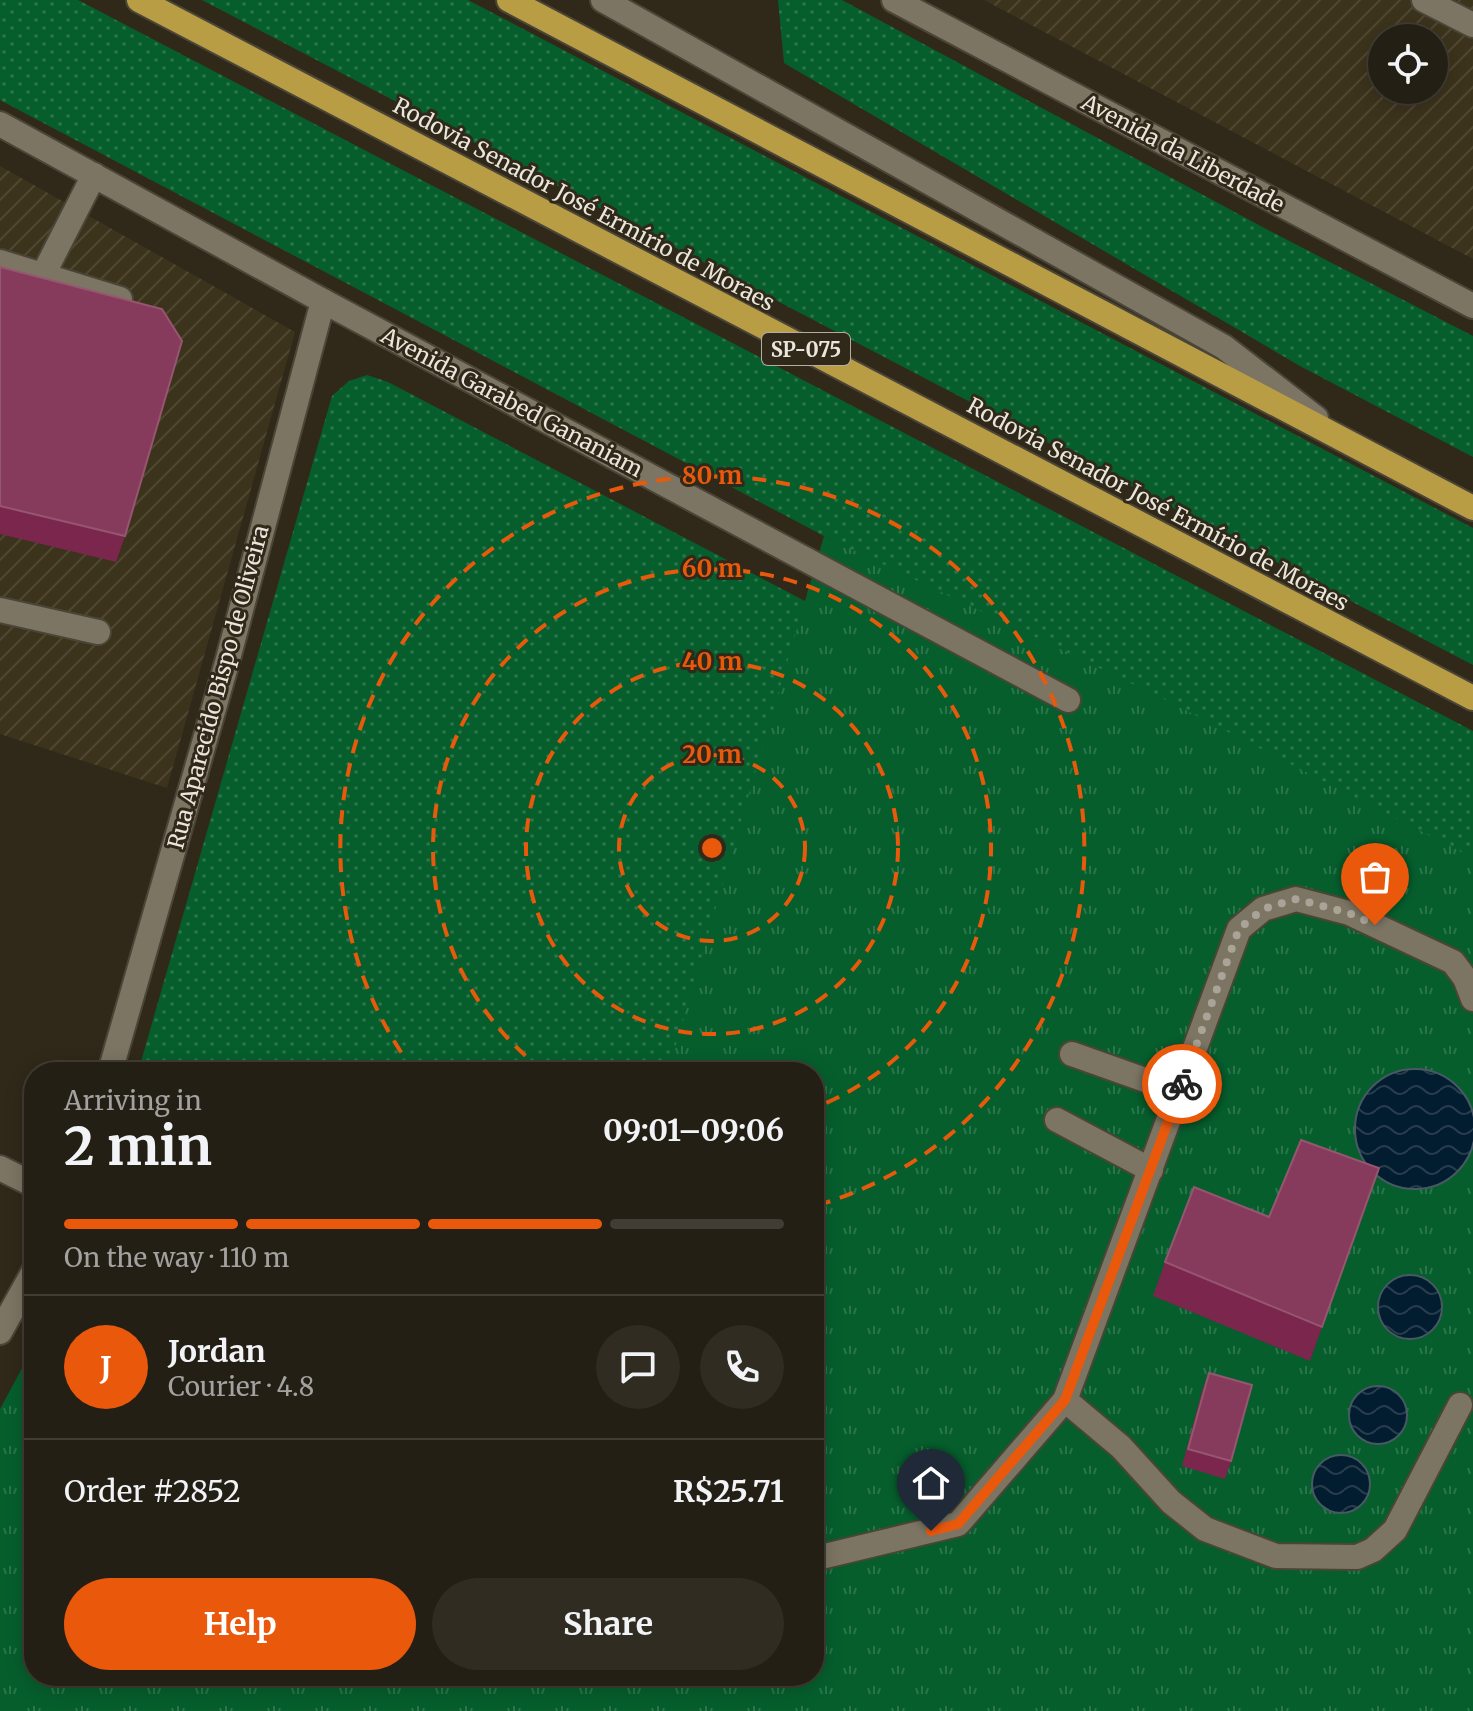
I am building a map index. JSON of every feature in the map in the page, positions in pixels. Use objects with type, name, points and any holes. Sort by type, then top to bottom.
[{"type":"highway","name":"Rodovia Senador José Ermírio de Moraes","points":[[139,0],[1473,698]]},
{"type":"highway","points":[[509,0],[1473,508]]},
{"type":"street","points":[[603,0],[1224,347],[1346,441]]},
{"type":"street","name":"Avenida da Liberdade","points":[[894,0],[1473,306]]},
{"type":"street","points":[[1424,0],[1473,25]]},
{"type":"street","name":"Avenida Garabed Gananiam","points":[[0,124],[323,301],[1068,700]]},
{"type":"street","points":[[43,275],[94,175]]},
{"type":"street","points":[[0,262],[139,306]]},
{"type":"street","name":"Rua Aparecido Bispo de Oliveira","points":[[113,1062],[228,659],[323,301]]},
{"type":"street","points":[[0,610],[98,632]]},
{"type":"street","points":[[824,1556],[958,1524],[1065,1400],[1239,929],[1263,909],[1296,899],[1349,913],[1453,962],[1465,978],[1473,999]]},
{"type":"street","points":[[1072,1054],[1179,1092]]},
{"type":"street","points":[[1057,1120],[1151,1170]]},
{"type":"street","points":[[0,1168],[24,1180]]},
{"type":"street","points":[[0,1332],[24,1289]]},
{"type":"street","points":[[1065,1400],[1121,1447],[1171,1502],[1205,1529],[1276,1556],[1357,1557],[1373,1550],[1395,1530],[1460,1405]]},
{"type":"shaded area","points":[[984,0],[1473,0],[1473,259]]},
{"type":"shaded area","points":[[0,166],[295,332],[167,788],[0,734]]},
{"type":"green space","points":[[0,0],[78,0],[1473,731],[1473,859],[824,536],[0,100]]},
{"type":"green space","points":[[202,0],[468,0],[1473,528],[1473,665]]},
{"type":"green space","points":[[778,0],[842,0],[1268,230],[1473,336],[1473,457],[1300,366],[784,63]]},
{"type":"green space","points":[[367,375],[388,382],[805,601],[814,1062],[141,1062],[332,396],[349,381]]},
{"type":"green space","points":[[824,536],[1164,699],[1473,858],[1473,1711],[0,1711],[0,1409],[24,1365],[24,1686],[824,1686],[824,1062],[671,1062]]},
{"type":"water","points":[[1415,1069],[1438,1073],[1458,1086],[1471,1106],[1474,1141],[1471,1152],[1458,1172],[1438,1185],[1415,1189],[1392,1185],[1372,1172],[1359,1152],[1355,1129],[1359,1106],[1372,1086],[1392,1073]]},
{"type":"water","points":[[1404,1275],[1416,1275],[1433,1284],[1440,1295],[1440,1319],[1433,1330],[1416,1339],[1404,1339],[1392,1334],[1383,1325],[1378,1313],[1378,1301],[1383,1289],[1392,1280]]},
{"type":"water","points":[[1378,1386],[1389,1388],[1398,1395],[1405,1404],[1405,1426],[1398,1435],[1389,1442],[1378,1444],[1367,1442],[1358,1435],[1351,1426],[1349,1415],[1351,1404],[1358,1395],[1367,1388]]},
{"type":"water","points":[[1341,1455],[1352,1457],[1361,1464],[1368,1473],[1368,1495],[1361,1504],[1352,1511],[1341,1513],[1330,1511],[1321,1504],[1314,1495],[1312,1484],[1314,1473],[1321,1464],[1330,1457]]},
{"type":"building","points":[[0,267],[162,309],[182,341],[125,536],[0,506]]},
{"type":"building","points":[[1301,1140],[1379,1168],[1322,1327],[1165,1262],[1194,1187],[1269,1217]]},
{"type":"building","points":[[1209,1373],[1252,1385],[1231,1461],[1188,1449]]},
{"type":"way so far","points":[[1182,1084],[1239,929],[1263,909],[1296,899],[1349,913],[1375,925]]},
{"type":"route","points":[[931,1531],[958,1524],[1065,1400],[1182,1084]]}]
